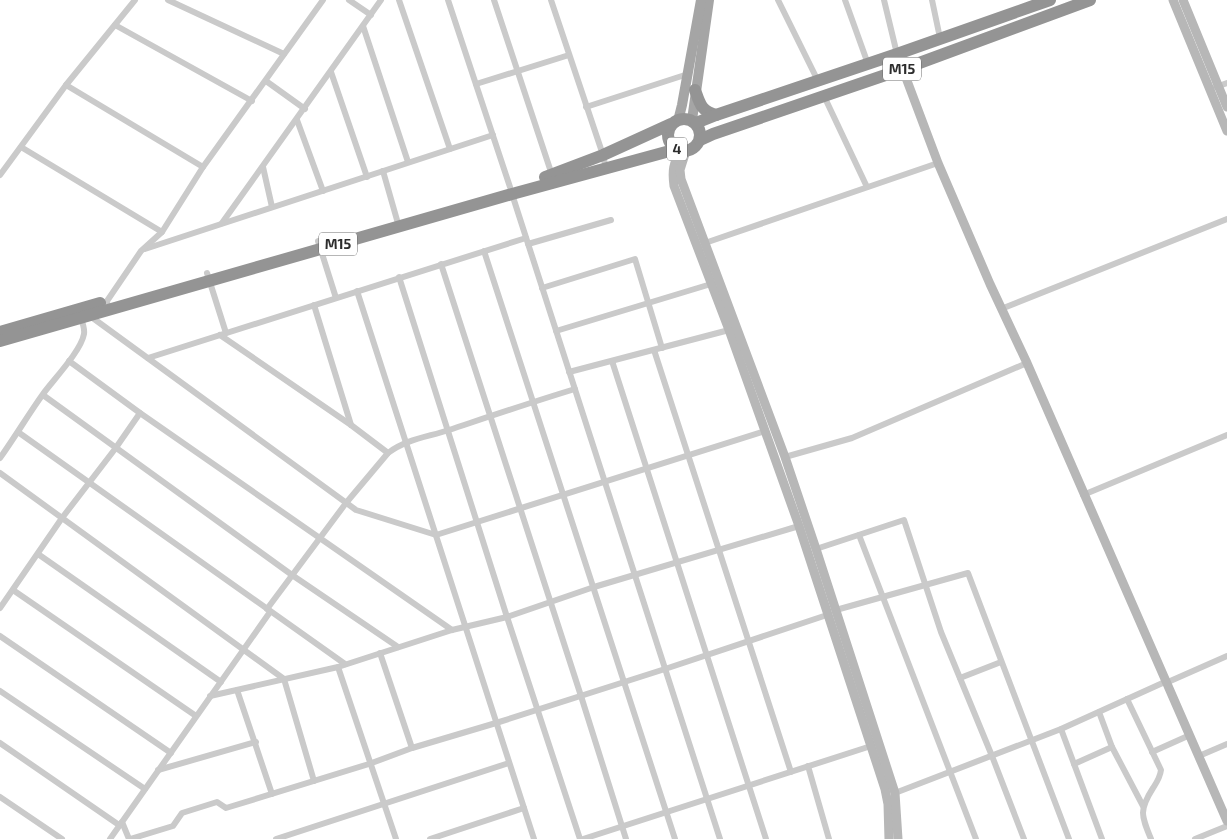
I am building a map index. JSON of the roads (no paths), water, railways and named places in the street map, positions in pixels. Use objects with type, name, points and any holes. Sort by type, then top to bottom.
[{"type":"highway","name":"M15","points":[[716,115],[1050,0]]},
{"type":"highway","name":"M15","points":[[713,134],[903,69],[1090,0]]},
{"type":"highway","points":[[695,90],[702,107],[707,113],[716,115]]},
{"type":"highway","name":"4","points":[[713,134],[700,140],[694,148],[681,151],[671,145],[668,138],[668,131],[681,118],[694,122],[716,115]]},
{"type":"highway","name":"M15","points":[[511,191],[603,155],[675,122]]},
{"type":"highway","name":"4","points":[[694,122],[700,131],[700,140]]},
{"type":"highway","name":"M15","points":[[0,332],[107,306],[511,191],[681,151]]},
{"type":"highway","name":"M15","points":[[0,341],[84,312]]},
{"type":"main road","points":[[694,122],[695,90],[692,68],[701,0]]},
{"type":"main road","points":[[675,122],[692,68],[709,0]]},
{"type":"street","points":[[0,175],[66,84],[135,0]]},
{"type":"street","points":[[168,0],[284,54]]},
{"type":"street","points":[[107,306],[140,251],[162,232],[203,167],[323,0]]},
{"type":"street","points":[[349,0],[371,15]]},
{"type":"street","points":[[222,223],[381,0]]},
{"type":"street","points":[[399,0],[450,149]]},
{"type":"street","points":[[448,0],[720,839]]},
{"type":"street","points":[[494,0],[552,175]]},
{"type":"street","points":[[552,0],[606,169]]},
{"type":"street","points":[[778,0],[818,81]]},
{"type":"street","points":[[845,0],[868,64]]},
{"type":"street","points":[[884,0],[897,54],[938,163],[1227,821]]},
{"type":"street","points":[[932,0],[940,38]]},
{"type":"street","points":[[1174,0],[1218,86],[1227,131]]},
{"type":"street","points":[[1183,0],[1227,107]]},
{"type":"street","points":[[115,25],[252,101]]},
{"type":"street","points":[[363,26],[408,162]]},
{"type":"street","points":[[476,84],[569,55]]},
{"type":"street","points":[[586,107],[692,68]]},
{"type":"street","points":[[331,72],[367,177]]},
{"type":"street","points":[[266,81],[305,109]]},
{"type":"street","points":[[66,84],[203,167]]},
{"type":"street","points":[[824,96],[867,187]]},
{"type":"street","points":[[297,120],[323,190]]},
{"type":"street","points":[[140,251],[493,135]]},
{"type":"street","points":[[21,147],[162,232]]},
{"type":"street","points":[[681,151],[681,179],[785,457],[895,793],[898,839]]},
{"type":"street","points":[[681,151],[674,161],[672,172],[674,186],[799,526],[885,788],[888,804],[889,839]]},
{"type":"street","points":[[705,243],[938,163]]},
{"type":"street","points":[[263,167],[272,207]]},
{"type":"street","points":[[383,171],[398,223]]},
{"type":"street","points":[[1002,309],[1227,219]]},
{"type":"street","points":[[148,358],[484,251],[611,220]]},
{"type":"street","points":[[319,245],[336,298]]},
{"type":"street","points":[[484,251],[675,839]]},
{"type":"street","points":[[542,288],[635,258],[662,348]]},
{"type":"street","points":[[441,264],[626,839]]},
{"type":"street","points":[[208,277],[223,334],[388,453]]},
{"type":"street","points":[[399,277],[507,617],[581,839],[871,746]]},
{"type":"street","points":[[556,331],[711,284]]},
{"type":"street","points":[[357,291],[404,442],[534,839]]},
{"type":"street","points":[[314,305],[351,425]]},
{"type":"street","points":[[84,312],[356,510],[436,535],[765,431]]},
{"type":"street","points":[[0,458],[69,361],[84,336],[84,312]]},
{"type":"street","points":[[569,372],[728,330]]},
{"type":"street","points":[[654,350],[791,772]]},
{"type":"street","points":[[69,361],[140,413],[452,630]]},
{"type":"street","points":[[612,361],[766,839]]},
{"type":"street","points":[[785,457],[852,438],[1027,363]]},
{"type":"street","points":[[110,839],[244,650],[292,575],[346,503],[388,453],[404,442],[448,430],[575,389]]},
{"type":"street","points":[[43,395],[292,575],[398,647]]},
{"type":"street","points":[[0,608],[62,518],[116,449],[140,413]]},
{"type":"street","points":[[18,432],[269,610],[341,666],[369,764],[396,839]]},
{"type":"street","points":[[1083,495],[1227,435]]},
{"type":"street","points":[[0,473],[284,679],[314,781]]},
{"type":"street","points":[[816,549],[904,520],[941,632],[1024,839]]},
{"type":"street","points":[[210,696],[341,666],[465,626],[507,617],[594,587],[799,526]]},
{"type":"street","points":[[859,535],[976,839]]},
{"type":"street","points":[[38,554],[221,682]]},
{"type":"street","points":[[836,610],[968,574],[1069,839]]},
{"type":"street","points":[[13,590],[196,716]]},
{"type":"street","points":[[0,743],[121,823],[129,839],[173,826],[182,813],[217,802],[226,808],[272,794],[369,764],[412,748],[496,724],[707,656],[827,615]]},
{"type":"street","points":[[0,636],[171,753]]},
{"type":"street","points":[[380,653],[412,748]]},
{"type":"street","points":[[895,793],[1032,741],[1227,656]]},
{"type":"street","points":[[960,678],[1001,662]]},
{"type":"street","points":[[237,690],[272,794]]},
{"type":"street","points":[[0,691],[145,789]]},
{"type":"street","points":[[1127,699],[1161,770],[1160,778],[1143,806]]},
{"type":"street","points":[[1099,712],[1112,746],[1143,806],[1144,822],[1151,839]]},
{"type":"street","points":[[1061,729],[1102,839]]},
{"type":"street","points":[[1152,752],[1190,735]]},
{"type":"street","points":[[158,770],[256,742]]},
{"type":"street","points":[[1199,756],[1227,744]]},
{"type":"street","points":[[1074,764],[1112,746]]},
{"type":"street","points":[[276,839],[509,763]]},
{"type":"street","points":[[808,766],[829,839]]},
{"type":"street","points":[[0,797],[62,839]]},
{"type":"street","points":[[430,839],[524,808]]},
{"type":"street","points":[[1195,839],[1227,826]]}]
